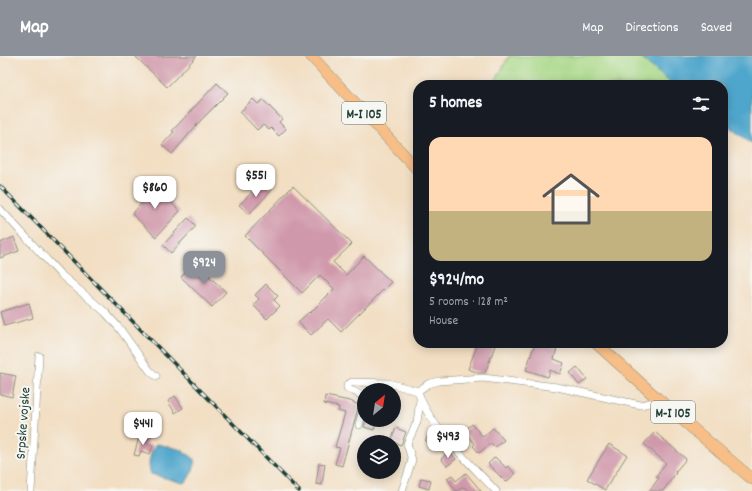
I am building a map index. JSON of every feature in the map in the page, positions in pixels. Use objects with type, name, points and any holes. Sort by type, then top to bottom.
[{"type":"main road","name":"M-I 105","points":[[311,56],[413,165]]},
{"type":"main road","name":"M-I 105","points":[[602,348],[657,398],[752,479]]},
{"type":"street","points":[[0,209],[60,274],[105,312],[120,329],[150,371],[156,376]]},
{"type":"street","name":"Srpske vojske","points":[[31,491],[39,356]]},
{"type":"street","points":[[401,386],[418,391],[428,384],[439,381],[482,378],[557,387],[640,405],[650,403],[657,398]]},
{"type":"street","points":[[357,393],[347,388],[347,384],[352,382],[388,383]]},
{"type":"street","points":[[418,391],[420,400],[437,427],[496,491]]},
{"type":"street","points":[[402,491],[412,460],[408,444],[417,422],[420,400]]},
{"type":"green space","points":[[509,56],[639,56],[667,80],[496,80]]},
{"type":"water","points":[[639,56],[752,56],[752,143],[728,126],[728,80],[667,80]]},
{"type":"water","points":[[157,444],[183,450],[184,453],[193,458],[193,469],[186,482],[183,483],[151,474],[149,466],[150,460],[155,445]]},
{"type":"building","points":[[135,56],[197,56],[167,87]]},
{"type":"building","points":[[217,83],[228,93],[201,120],[172,154],[162,145],[174,132],[172,131]]},
{"type":"building","points":[[253,99],[258,104],[263,100],[282,119],[279,122],[286,129],[279,136],[271,128],[269,130],[263,125],[257,130],[240,112]]},
{"type":"building","points":[[263,181],[272,190],[249,214],[239,205]]},
{"type":"building","points":[[150,183],[180,211],[156,237],[132,214],[142,203],[136,198]]},
{"type":"building","points":[[293,186],[352,244],[333,262],[346,275],[364,256],[391,282],[341,332],[328,319],[311,335],[298,322],[309,312],[310,313],[334,289],[320,275],[302,293],[245,236]]},
{"type":"building","points":[[188,218],[196,226],[171,253],[163,245]]},
{"type":"building","points":[[14,237],[19,251],[0,258],[0,243]]},
{"type":"building","points":[[195,263],[226,292],[212,307],[181,277]]},
{"type":"building","points":[[266,284],[278,296],[274,300],[280,306],[267,319],[253,305],[259,299],[255,295]]},
{"type":"building","points":[[29,303],[33,318],[4,326],[0,312]]},
{"type":"building","points":[[476,348],[494,348],[485,373],[479,373],[468,369]]},
{"type":"building","points":[[533,348],[557,348],[554,359],[564,363],[560,374],[550,370],[548,377],[526,370]]},
{"type":"building","points":[[577,367],[587,379],[579,385],[570,373]]},
{"type":"building","points":[[0,373],[16,376],[12,397],[0,394]]},
{"type":"building","points":[[175,396],[183,408],[175,413],[168,401]]},
{"type":"building","points":[[325,396],[350,401],[357,404],[357,412],[342,466],[335,464],[340,448],[335,447],[345,413],[338,411],[339,407],[324,404]]},
{"type":"building","points":[[472,424],[483,437],[493,428],[504,440],[495,447],[491,443],[479,453],[473,446],[475,444],[464,431]]},
{"type":"building","points":[[364,427],[375,427],[374,430]]},
{"type":"building","points":[[396,428],[406,432],[401,445],[401,435],[393,435]]},
{"type":"building","points":[[655,432],[686,459],[675,472],[676,473],[663,491],[649,491],[659,478],[656,476],[666,463],[644,444]]},
{"type":"building","points":[[140,434],[149,436],[147,444],[153,446],[150,454],[141,451],[139,456],[134,455]]},
{"type":"building","points":[[432,434],[439,441],[432,447],[425,440]]},
{"type":"building","points":[[609,444],[627,455],[605,490],[587,479]]},
{"type":"building","points":[[449,451],[456,459],[447,466],[441,459]]},
{"type":"building","points":[[495,457],[506,468],[508,466],[515,474],[506,482],[488,464]]},
{"type":"building","points":[[319,463],[325,464],[322,485],[316,484]]},
{"type":"building","points":[[466,473],[481,491],[469,491],[464,487],[456,491],[447,478],[452,475],[456,481]]},
{"type":"building","points":[[421,478],[431,480],[429,489],[419,486]]},
{"type":"railway","points":[[0,186],[299,491]]}]
